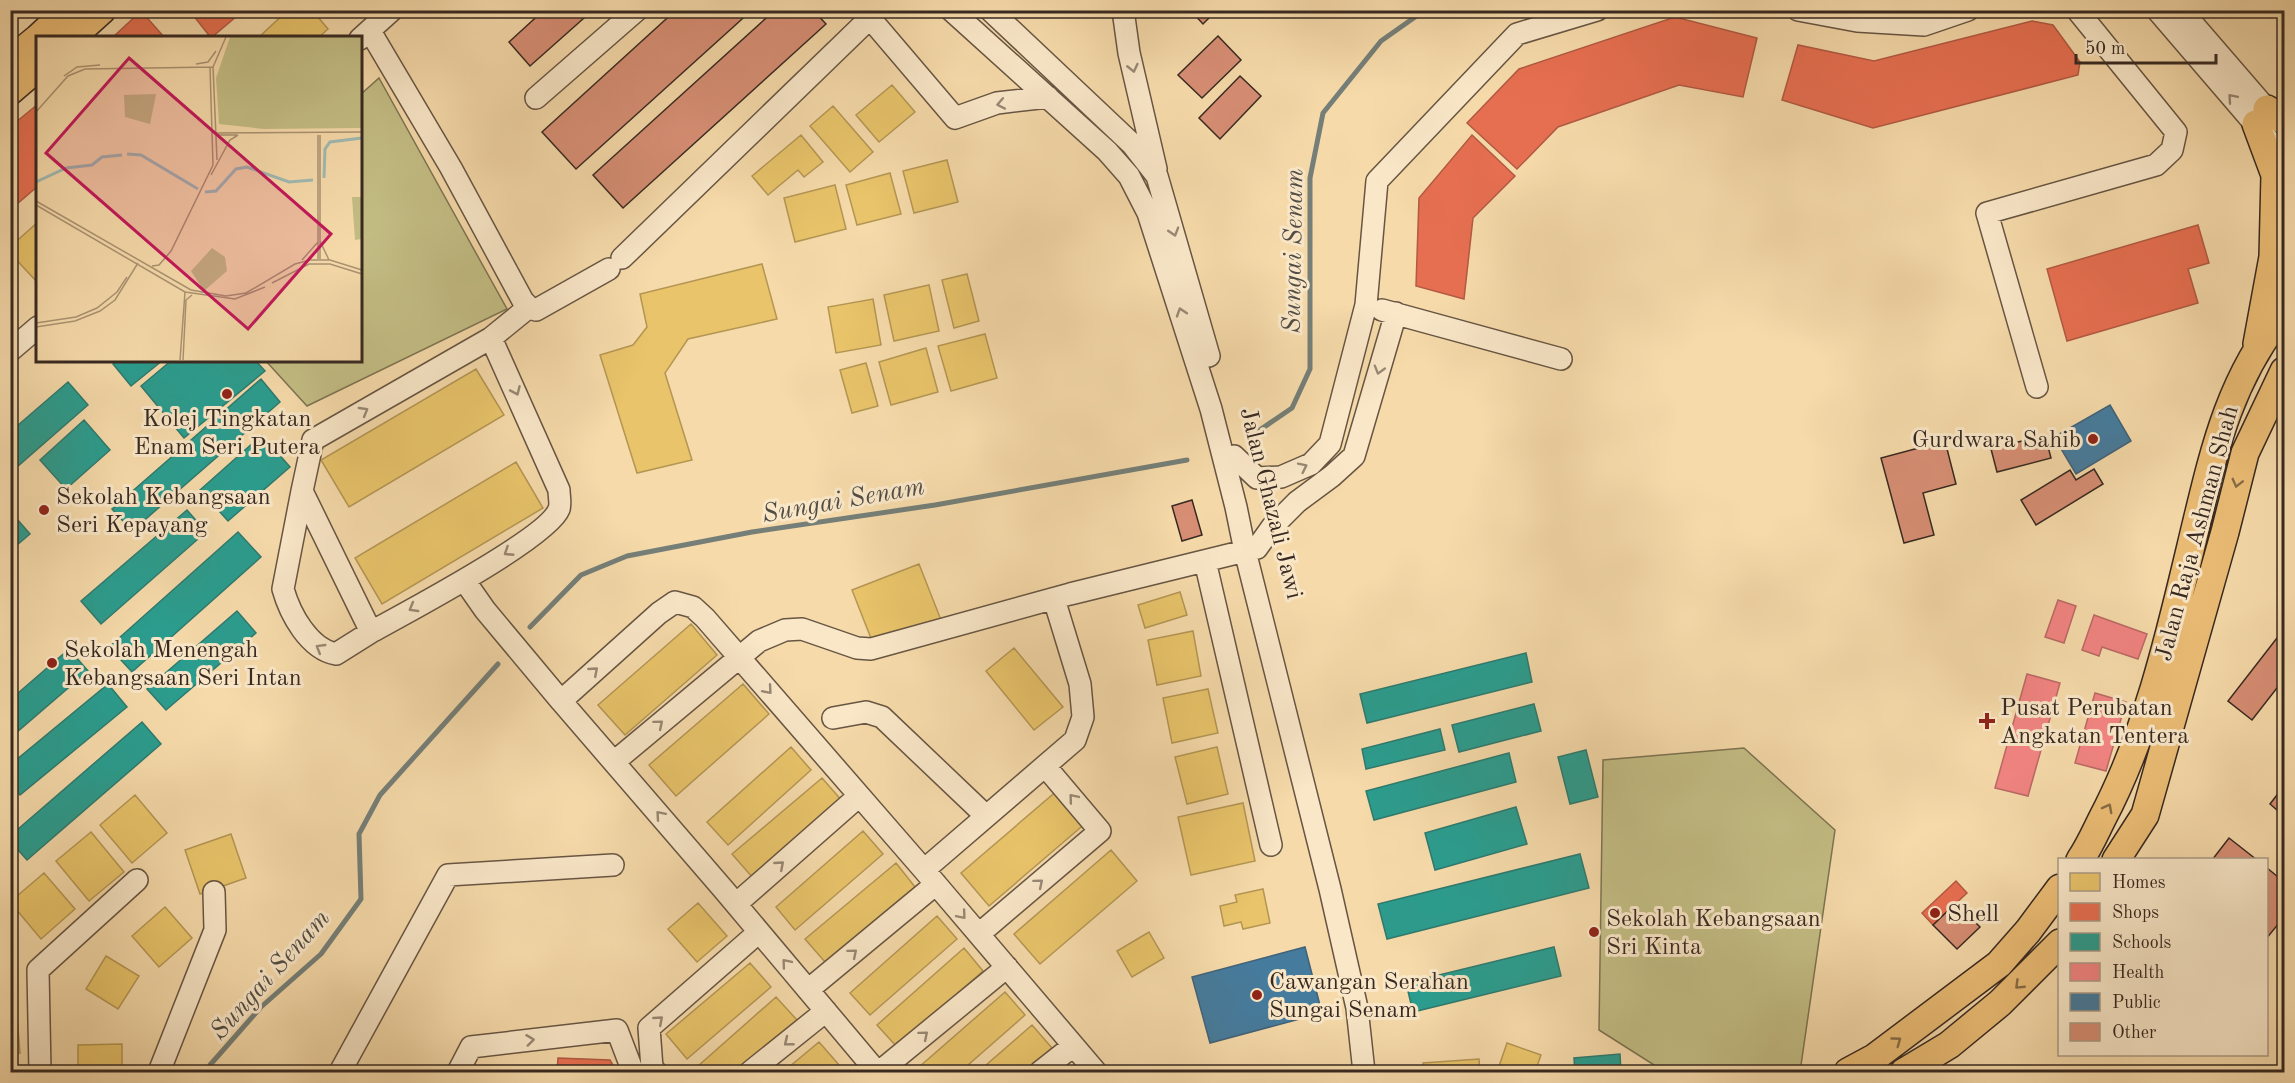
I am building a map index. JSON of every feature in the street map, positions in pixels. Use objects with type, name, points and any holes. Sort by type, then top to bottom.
[{"type":"main road","points":[[40,36],[68,10]]},
{"type":"main road","points":[[74,36],[102,10]]},
{"type":"main road","points":[[10,62],[36,40]]},
{"type":"main road","points":[[10,91],[36,69]]},
{"type":"main road","points":[[2254,357],[2273,257],[2274,175],[2269,118]]},
{"type":"main road","name":"Jalan Raja Ashman Shah","points":[[2081,858],[2121,783],[2142,730],[2173,618],[2217,440],[2232,397],[2254,357],[2284,312]]},
{"type":"main road","points":[[2245,453],[2262,386],[2284,344]]},
{"type":"main road","name":"Jalan Raja Ashman Shah","points":[[2117,858],[2145,815],[2245,453],[2284,371]]},
{"type":"main road","points":[[1848,1072],[1874,1058],[1999,964],[2028,931],[2058,891]]},
{"type":"main road","points":[[1904,1072],[1949,1045],[2000,1004],[2058,945]]},
{"type":"street","points":[[392,10],[365,35],[452,168],[523,301],[536,310],[615,263],[867,14],[955,118],[997,103],[1048,97]]},
{"type":"street","points":[[536,98],[637,10]]},
{"type":"street","name":"Jalan Ghazali Jawi","points":[[951,10],[1107,151],[1130,178],[1148,213],[1195,358],[1233,496],[1251,550],[1353,926],[1370,1028],[1373,1072]]},
{"type":"street","points":[[1123,10],[1157,176]]},
{"type":"street","points":[[1234,456],[1257,478],[1281,477],[1311,464],[1330,444],[1366,305],[1377,181],[1516,34],[1597,10]]},
{"type":"street","points":[[1798,10],[1867,22],[1924,25],[1968,10]]},
{"type":"street","points":[[2037,387],[1987,213],[2156,165],[2172,150],[2176,132],[2077,10]]},
{"type":"street","points":[[2157,10],[2269,118],[2284,129]]},
{"type":"street","points":[[2181,10],[2269,118],[2284,158]]},
{"type":"street","points":[[989,11],[993,31],[1116,147],[1130,178]]},
{"type":"street","name":"Jalan Ghazali Jawi","points":[[989,11],[1132,144],[1157,176],[1184,265],[1234,456],[1251,550]]},
{"type":"street","points":[[1366,305],[1561,359]]},
{"type":"street","points":[[491,338],[559,490],[560,508],[549,524],[464,579],[336,654],[324,652],[312,643],[286,601],[283,589],[313,440],[491,338],[529,307]]},
{"type":"street","points":[[614,762],[759,641],[785,630],[802,629],[857,648],[871,649],[1054,599],[1251,550],[1297,502],[1354,456],[1396,313]]},
{"type":"street","points":[[10,351],[36,329]]},
{"type":"street","points":[[302,491],[371,632]]},
{"type":"street","points":[[1251,550],[1357,1008],[1364,1072]]},
{"type":"street","points":[[1205,561],[1271,844]]},
{"type":"street","points":[[464,579],[484,610],[878,1072],[1007,967]]},
{"type":"street","points":[[808,990],[930,877],[986,816],[1075,740],[1083,717],[1080,684],[1054,599]]},
{"type":"street","points":[[561,701],[659,613],[675,602],[693,607],[930,877],[1096,1072]]},
{"type":"street","points":[[833,718],[866,712],[882,717],[986,816]]},
{"type":"street","points":[[979,934],[1101,831],[1046,766]]},
{"type":"street","points":[[736,904],[859,796]]},
{"type":"street","points":[[340,1072],[448,875],[613,865]]},
{"type":"street","points":[[40,1072],[38,970],[137,880]]},
{"type":"street","points":[[159,1072],[215,930],[214,892]]},
{"type":"street","points":[[656,1072],[652,1068],[650,1028],[759,932]]},
{"type":"street","points":[[750,1072],[826,1011]]},
{"type":"street","points":[[458,1072],[471,1047],[617,1030],[633,1072]]},
{"type":"street","points":[[1041,1072],[1073,1046]]},
{"type":"shaded area","points":[[379,78],[507,309],[307,406],[267,362],[362,362],[362,93]]},
{"type":"shaded area","points":[[1744,748],[1835,830],[1800,1072],[1665,1072],[1599,1030],[1603,760]]},
{"type":"building: Homes","points":[[288,10],[312,10],[328,29],[320,36],[260,36]]},
{"type":"building: Homes","points":[[892,85],[915,112],[879,142],[856,115]]},
{"type":"building: Homes","points":[[833,106],[873,152],[850,172],[810,126]]},
{"type":"building: Homes","points":[[801,135],[823,162],[804,177],[798,170],[768,195],[752,176]]},
{"type":"building: Homes","points":[[947,160],[958,202],[914,213],[903,171]]},
{"type":"building: Homes","points":[[890,173],[901,214],[857,225],[846,185]]},
{"type":"building: Homes","points":[[835,185],[846,229],[795,242],[784,198]]},
{"type":"building: Homes","points":[[36,224],[36,281],[10,253],[10,247]]},
{"type":"building: Homes","points":[[762,264],[777,319],[688,339],[665,373],[692,460],[637,473],[600,355],[633,345],[647,327],[640,294]]},
{"type":"building: Homes","points":[[967,274],[979,321],[954,328],[942,280]]},
{"type":"building: Homes","points":[[929,285],[939,331],[894,341],[884,295]]},
{"type":"building: Homes","points":[[873,299],[881,345],[836,353],[828,307]]},
{"type":"building: Homes","points":[[985,334],[997,378],[951,391],[938,346]]},
{"type":"building: Homes","points":[[926,348],[938,392],[891,405],[879,362]]},
{"type":"building: Homes","points":[[866,363],[878,406],[852,413],[840,370]]},
{"type":"building: Homes","points":[[476,369],[504,415],[349,507],[321,460]]},
{"type":"building: Homes","points":[[516,462],[543,508],[382,604],[355,558]]},
{"type":"building: Homes","points":[[919,564],[941,620],[874,646],[852,590]]},
{"type":"building: Homes","points":[[1180,592],[1187,615],[1145,628],[1138,605]]},
{"type":"building: Homes","points":[[691,624],[717,655],[625,735],[598,705]]},
{"type":"building: Homes","points":[[1193,631],[1201,676],[1157,685],[1148,640]]},
{"type":"building: Homes","points":[[1014,648],[1063,707],[1034,730],[986,671]]},
{"type":"building: Homes","points":[[743,684],[769,714],[676,796],[649,765]]},
{"type":"building: Homes","points":[[1208,689],[1218,733],[1172,743],[1163,698]]},
{"type":"building: Homes","points":[[791,747],[811,770],[728,845],[707,822]]},
{"type":"building: Homes","points":[[1217,747],[1228,794],[1187,804],[1175,757]]},
{"type":"building: Homes","points":[[822,778],[843,802],[753,878],[732,854]]},
{"type":"building: Homes","points":[[1059,789],[1087,822],[989,906],[961,873]]},
{"type":"building: Homes","points":[[135,795],[167,833],[132,863],[100,825]]},
{"type":"building: Homes","points":[[1243,803],[1255,861],[1191,875],[1178,817]]},
{"type":"building: Homes","points":[[863,831],[883,854],[795,930],[776,907]]},
{"type":"building: Homes","points":[[91,832],[124,872],[89,901],[56,861]]},
{"type":"building: Homes","points":[[231,834],[246,878],[200,894],[185,850]]},
{"type":"building: Homes","points":[[1111,850],[1137,881],[1040,964],[1014,934]]},
{"type":"building: Homes","points":[[896,863],[915,887],[825,962],[805,939]]},
{"type":"building: Homes","points":[[44,873],[75,909],[41,939],[10,902]]},
{"type":"building: Homes","points":[[1263,889],[1270,923],[1243,929],[1241,922],[1224,926],[1220,906],[1237,902],[1235,895]]},
{"type":"building: Homes","points":[[698,903],[727,936],[697,962],[668,929]]},
{"type":"building: Homes","points":[[165,907],[192,938],[159,967],[132,936]]},
{"type":"building: Homes","points":[[937,916],[957,939],[870,1015],[850,993]]},
{"type":"building: Homes","points":[[1149,932],[1164,958],[1132,977],[1117,951]]},
{"type":"building: Homes","points":[[964,948],[983,971],[897,1047],[877,1025]]},
{"type":"building: Homes","points":[[106,956],[139,976],[118,1009],[86,989]]},
{"type":"building: Homes","points":[[10,958],[17,958],[17,994],[10,994]]},
{"type":"building: Homes","points":[[750,963],[771,987],[687,1059],[666,1034]]},
{"type":"building: Homes","points":[[1005,992],[1025,1015],[960,1072],[924,1072],[919,1067]]},
{"type":"building: Homes","points":[[776,997],[797,1020],[738,1072],[704,1072],[698,1066]]},
{"type":"building: Homes","points":[[17,1017],[20,1053],[10,1054],[10,1018]]},
{"type":"building: Homes","points":[[1032,1025],[1052,1048],[1024,1072],[978,1072]]},
{"type":"building: Homes","points":[[819,1042],[839,1065],[830,1072],[783,1072]]},
{"type":"building: Homes","points":[[1507,1043],[1541,1055],[1535,1072],[1497,1072]]},
{"type":"building: Homes","points":[[122,1044],[122,1072],[78,1072],[78,1045]]},
{"type":"building: Homes","points":[[1479,1059],[1480,1072],[1424,1072],[1423,1063]]},
{"type":"building: Shops","points":[[189,10],[244,10],[213,36],[209,36]]},
{"type":"building: Shops","points":[[141,11],[163,36],[114,36]]},
{"type":"building: Shops","points":[[1675,17],[1757,38],[1743,97],[1679,85],[1558,127],[1517,169],[1467,123],[1519,69]]},
{"type":"building: Shops","points":[[2032,21],[2053,25],[2080,62],[2078,75],[1873,128],[1782,100],[1798,45],[1874,61]]},
{"type":"building: Shops","points":[[36,106],[36,188],[10,210],[10,127]]},
{"type":"building: Shops","points":[[1472,135],[1515,176],[1473,218],[1464,299],[1416,286],[1419,198]]},
{"type":"building: Shops","points":[[2198,225],[2209,263],[2188,269],[2198,303],[2067,341],[2047,269]]},
{"type":"building: Shops","points":[[1956,881],[1967,893],[1933,925],[1922,913]]},
{"type":"building: Shops","points":[[558,1058],[610,1060],[617,1072],[557,1072]]},
{"type":"building: Schools","points":[[115,362],[161,362],[131,386],[113,364]]},
{"type":"building: Schools","points":[[170,362],[257,362],[265,371],[184,438],[141,386]]},
{"type":"building: Schools","points":[[261,379],[280,402],[132,531],[112,509]]},
{"type":"building: Schools","points":[[68,382],[88,405],[10,473],[10,432]]},
{"type":"building: Schools","points":[[84,420],[110,450],[66,489],[40,460]]},
{"type":"building: Schools","points":[[262,435],[290,467],[228,521],[200,490]]},
{"type":"building: Schools","points":[[187,510],[206,532],[101,624],[81,601]]},
{"type":"building: Schools","points":[[10,511],[30,534],[10,551]]},
{"type":"building: Schools","points":[[238,532],[261,557],[132,672],[109,647]]},
{"type":"building: Schools","points":[[237,611],[256,633],[166,710],[147,689]]},
{"type":"building: Schools","points":[[69,649],[88,671],[10,738],[10,700]]},
{"type":"building: Schools","points":[[1526,653],[1532,682],[1367,723],[1360,694]]},
{"type":"building: Schools","points":[[108,684],[127,707],[20,795],[10,784],[10,765]]},
{"type":"building: Schools","points":[[1534,704],[1541,731],[1459,752],[1452,725]]},
{"type":"building: Schools","points":[[142,722],[161,744],[27,860],[10,841],[10,836]]},
{"type":"building: Schools","points":[[1440,729],[1445,750],[1366,769],[1362,749]]},
{"type":"building: Schools","points":[[1586,750],[1598,797],[1570,804],[1558,757]]},
{"type":"building: Schools","points":[[1509,753],[1516,782],[1374,820],[1366,791]]},
{"type":"building: Schools","points":[[1516,807],[1527,844],[1435,870],[1425,833]]},
{"type":"building: Schools","points":[[1580,854],[1589,888],[1387,939],[1378,904]]},
{"type":"building: Schools","points":[[1554,947],[1561,976],[1413,1012],[1406,983]]},
{"type":"building: Schools","points":[[1620,1054],[1621,1072],[1575,1072],[1574,1058]]},
{"type":"building: Health","points":[[2058,600],[2076,606],[2064,643],[2045,637]]},
{"type":"building: Health","points":[[2094,615],[2147,634],[2138,659],[2102,647],[2099,656],[2082,650]]},
{"type":"building: Health","points":[[2027,674],[2060,683],[2028,796],[1995,788]]},
{"type":"building: Health","points":[[2095,693],[2126,702],[2106,771],[2075,763]]},
{"type":"building: Public","name":"Gurdwara Sahib","points":[[2110,405],[2131,441],[2076,474],[2054,437]]},
{"type":"building: Public","name":"Cawangan Serahan Sungai Senam","points":[[1305,947],[1322,1013],[1210,1043],[1192,977]]},
{"type":"building: Other","points":[[544,10],[593,10],[530,66],[509,42]]},
{"type":"building: Other","points":[[676,10],[752,10],[576,169],[542,132]]},
{"type":"building: Other","points":[[775,10],[813,10],[826,24],[623,208],[593,175]]},
{"type":"building: Other","points":[[1190,10],[1217,10],[1203,24]]},
{"type":"building: Other","points":[[1218,36],[1241,60],[1202,98],[1178,75]]},
{"type":"building: Other","points":[[1240,76],[1261,96],[1220,139],[1199,118]]},
{"type":"building: Other","points":[[2045,435],[2051,458],[1997,472],[1991,449]]},
{"type":"building: Other","points":[[1945,441],[1956,484],[1923,493],[1934,535],[1904,543],[1881,458]]},
{"type":"building: Other","points":[[2094,469],[2103,484],[2036,525],[2021,500],[2070,470],[2076,480]]},
{"type":"building: Other","points":[[1192,500],[1202,535],[1182,541],[1172,506]]},
{"type":"building: Other","points":[[2284,629],[2284,679],[2252,720],[2228,701]]},
{"type":"building: Other","points":[[2284,786],[2284,816],[2270,804]]},
{"type":"building: Other","points":[[2229,838],[2254,858],[2214,858]]},
{"type":"building: Other","points":[[2268,869],[2284,882],[2284,917],[2268,937]]},
{"type":"building: Other","points":[[1956,903],[1980,927],[1957,949],[1933,925]]},
{"type":"waterway","name":"Sungai Senam","points":[[1248,438],[1292,408],[1310,369],[1310,178],[1323,113],[1381,41],[1425,10]]},
{"type":"waterway","name":"Sungai Senam","points":[[530,627],[581,575],[627,556],[752,532],[935,505],[1187,460]]},
{"type":"waterway","name":"Sungai Senam","points":[[207,1072],[210,1065],[261,1007],[321,954],[361,899],[359,834],[380,795],[498,664]]},
{"type":"place","name":"Kolej Tingkatan Enam Seri Putera","points":[[227,394]]},
{"type":"place","name":"Gurdwara Sahib","points":[[2093,439]]},
{"type":"place","name":"Sekolah Kebangsaan Seri Kepayang","points":[[44,510]]},
{"type":"place","name":"Sekolah Menengah Kebangsaan Seri Intan","points":[[52,663]]},
{"type":"place","name":"Pusat Perubatan Angkatan Tentera","points":[[1987,721]]},
{"type":"place","name":"Shell","points":[[1935,913]]},
{"type":"place","name":"Sekolah Kebangsaan Sri Kinta","points":[[1594,932]]},
{"type":"place","name":"Cawangan Serahan Sungai Senam","points":[[1257,995]]}]
